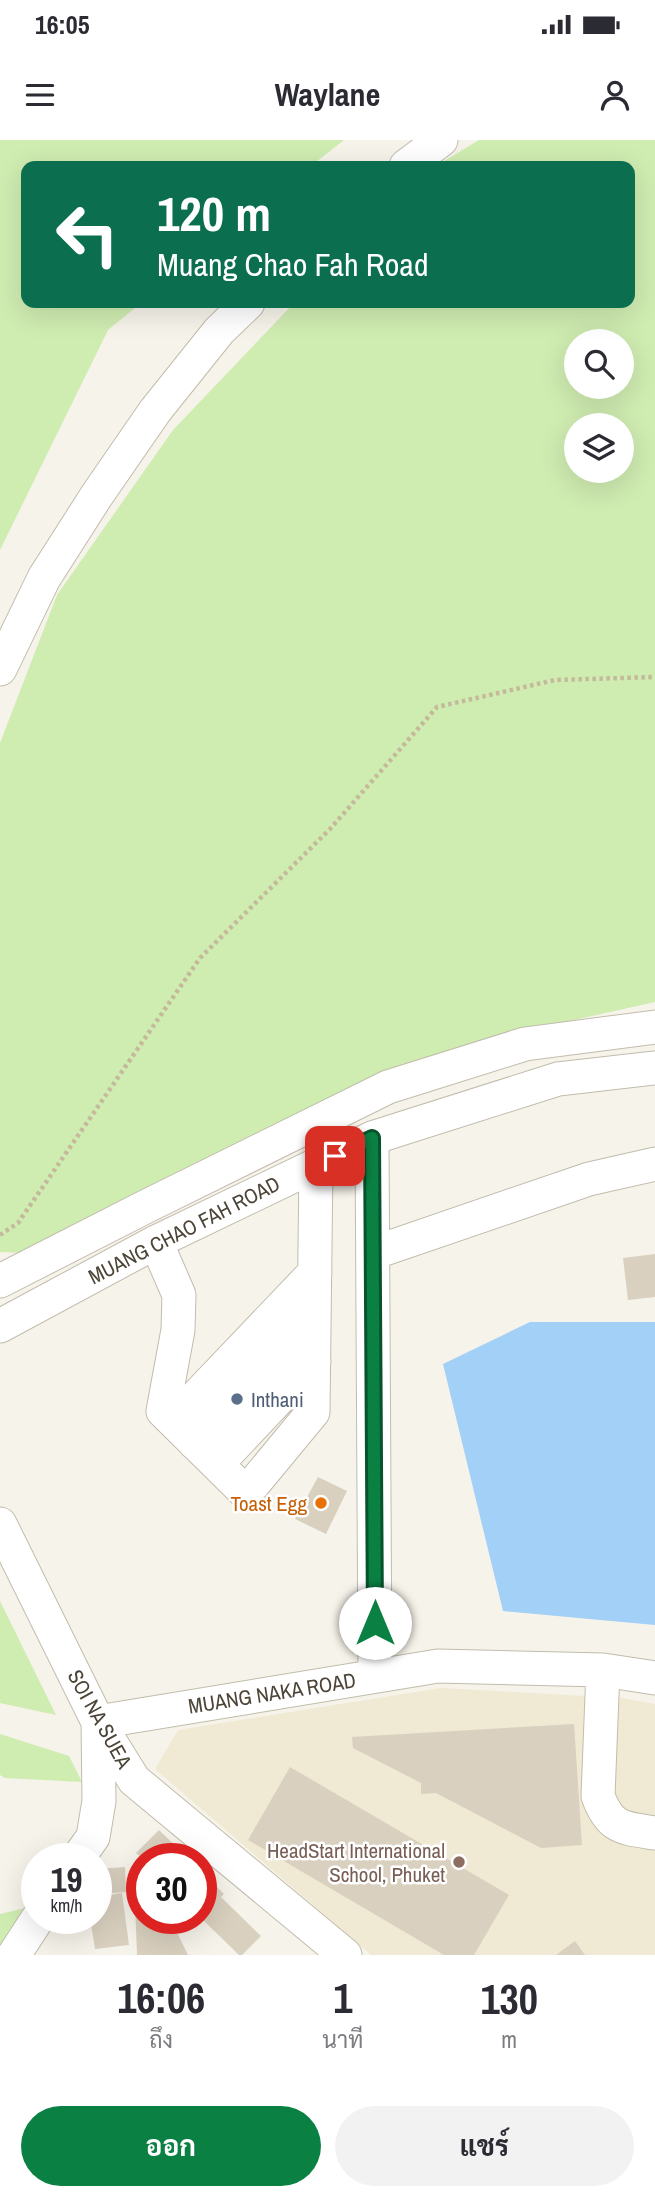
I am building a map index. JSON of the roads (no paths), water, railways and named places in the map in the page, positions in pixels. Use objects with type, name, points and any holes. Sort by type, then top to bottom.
[{"type":"street","points":[[413,161],[441,140]]},
{"type":"street","points":[[0,669],[44,578],[97,495],[155,411],[219,331],[243,308]]},
{"type":"street","name":"MUANG CHAO FAH ROAD","points":[[0,1281],[145,1206],[388,1087],[525,1044],[655,1027]]},
{"type":"street","name":"MUANG CHAO FAH ROAD","points":[[0,1326],[156,1242],[372,1138],[558,1079],[655,1068]]},
{"type":"street","points":[[372,1138],[375,1676]]},
{"type":"street","points":[[156,1242],[179,1295],[178,1330],[163,1411],[246,1493],[313,1412],[316,1164]]},
{"type":"street","points":[[373,1252],[589,1179],[655,1164]]},
{"type":"street","points":[[195,1442],[315,1272]]},
{"type":"street","points":[[195,1442],[314,1319]]},
{"type":"street","name":"SOI NA SUEA","points":[[0,1524],[98,1722],[134,1780],[345,1955]]},
{"type":"street","name":"MUANG NAKA ROAD","points":[[98,1722],[438,1666],[603,1670],[655,1678]]},
{"type":"street","points":[[603,1670],[598,1796],[605,1815],[620,1827],[655,1833]]},
{"type":"street","points":[[89,1843],[93,1837],[99,1801],[98,1722]]},
{"type":"street","points":[[13,1955],[27,1934]]},
{"type":"water","points":[[530,1322],[655,1322],[655,1625],[503,1611],[443,1364]]},
{"type":"place","name":"Inthani","points":[[237,1399]]},
{"type":"place","name":"Toast Egg","points":[[321,1503]]},
{"type":"place","name":"HeadStart International School, Phuket","points":[[459,1862]]}]
